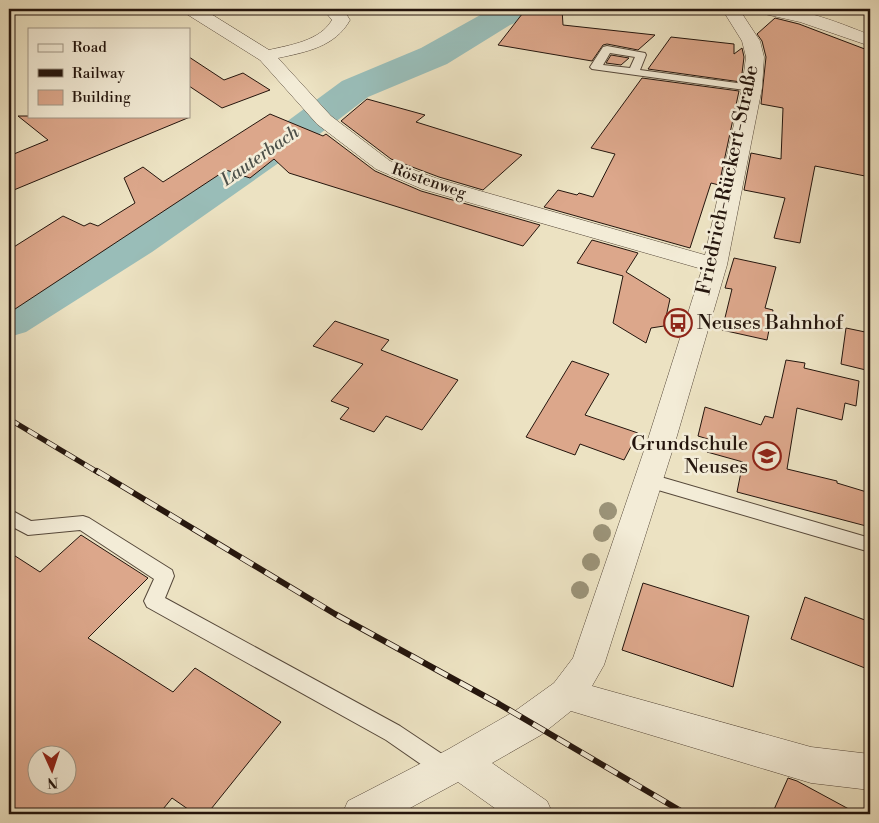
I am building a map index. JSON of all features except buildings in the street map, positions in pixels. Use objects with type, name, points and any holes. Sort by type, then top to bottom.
[{"type":"street","name":"Röstenweg","points":[[191,9],[266,56],[320,117],[383,164],[430,184],[715,265]]},
{"type":"street","points":[[266,56],[305,46],[325,38],[339,28],[342,20],[335,10],[331,9]]},
{"type":"street","name":"Friedrich-Rückert-Straße","points":[[361,814],[453,766],[528,723],[566,694],[587,665],[648,480],[715,265],[752,88],[755,57],[751,41],[732,9]]},
{"type":"street","points":[[766,9],[786,12],[833,26],[870,41]]},
{"type":"street","points":[[566,694],[793,760],[862,776]]},
{"type":"street","points":[[453,766],[534,814]]},
{"type":"lane","points":[[634,72],[752,88]]},
{"type":"lane","points":[[648,480],[870,545]]},
{"type":"lane","points":[[9,516],[28,528],[83,523],[165,576],[154,601],[453,766]]},
{"type":"waterway","name":"Lauterbach","points":[[9,321],[136,242],[303,128],[355,89],[434,56],[498,18],[520,9]]},
{"type":"railway","points":[[9,419],[99,473]]},
{"type":"railway","points":[[97,471],[335,614],[499,704],[686,814]]},
{"type":"place","name":"Neuses Bahnhof","points":[[678,323]]},
{"type":"place","name":"Grundschule Neuses","points":[[767,456]]}]
